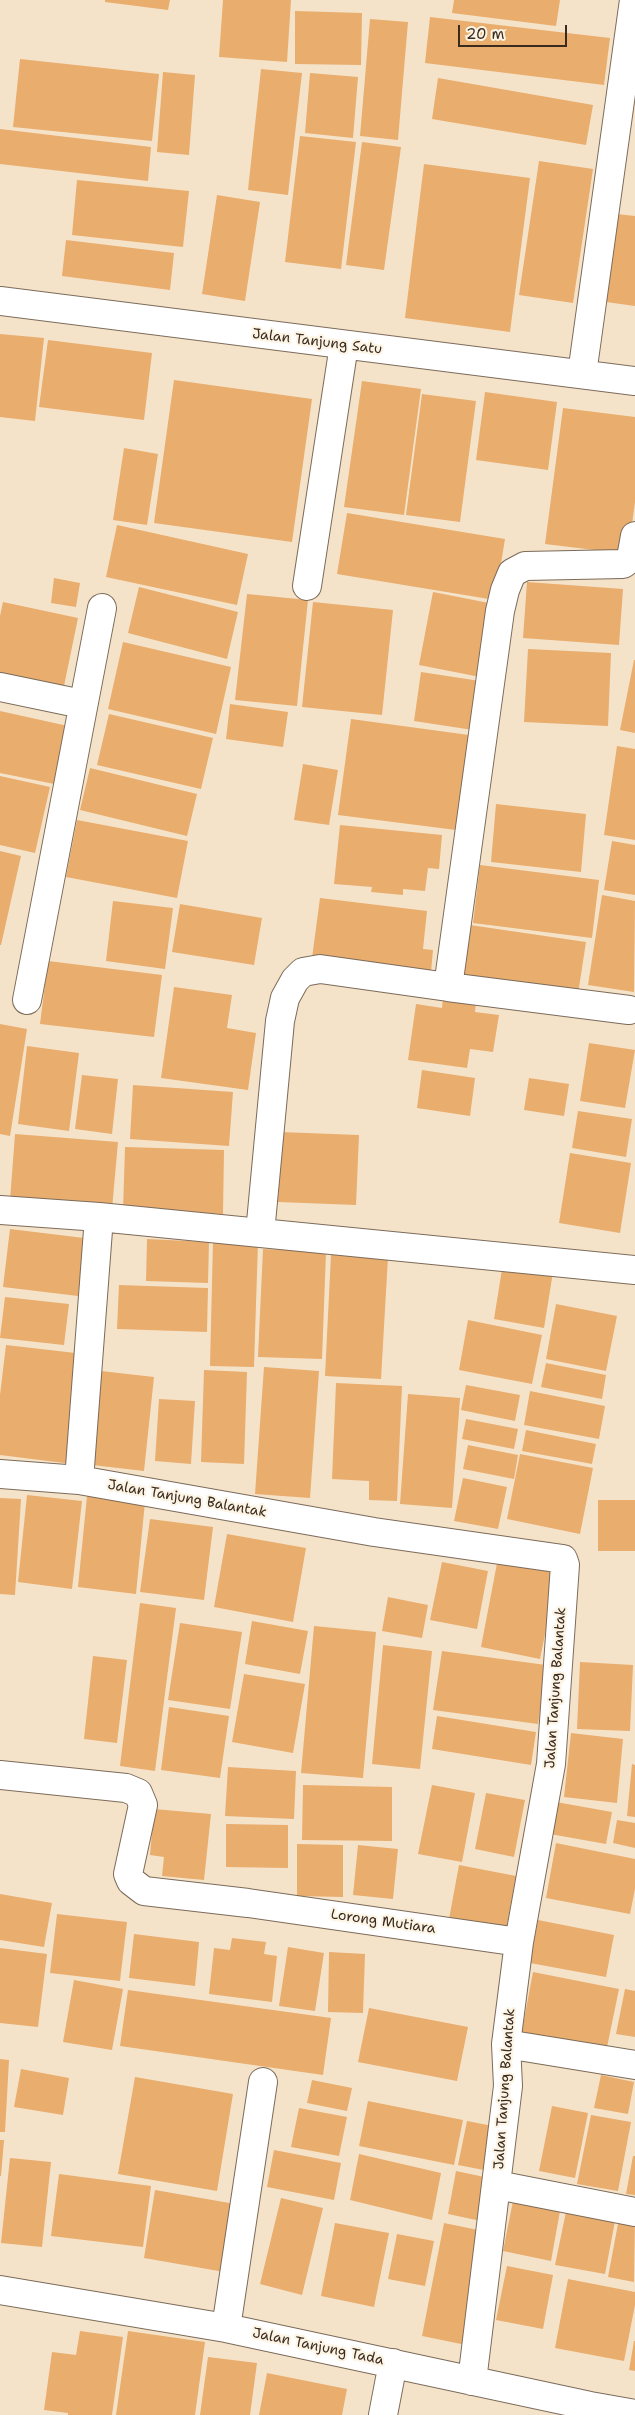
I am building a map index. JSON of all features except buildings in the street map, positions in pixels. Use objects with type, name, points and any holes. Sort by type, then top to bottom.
[{"type":"street","points":[[582,374],[634,0]]},
{"type":"street","name":"Jalan Tanjung Satu","points":[[0,301],[344,346],[635,381]]},
{"type":"street","points":[[308,586],[344,346]]},
{"type":"street","points":[[448,987],[500,612],[505,590],[512,574],[526,566],[613,565],[628,562],[631,558],[635,536]]},
{"type":"street","points":[[27,1000],[82,704],[102,608]]},
{"type":"street","points":[[0,687],[82,704]]},
{"type":"street","points":[[260,1233],[280,1021],[285,998],[295,980],[303,972],[320,969],[629,1010]]},
{"type":"street","points":[[0,1210],[99,1217],[635,1270]]},
{"type":"street","points":[[79,1480],[99,1217]]},
{"type":"street","name":"Jalan Tanjung Balantak","points":[[0,1474],[79,1480],[374,1532],[563,1559],[566,1565],[551,1764],[532,1879],[519,1942],[506,2044],[508,2086],[498,2185],[472,2381]]},
{"type":"street","name":"Lorong Mutiara","points":[[0,1775],[126,1788],[138,1793],[143,1805],[128,1874],[131,1881],[150,1892],[248,1903],[519,1942]]},
{"type":"street","points":[[506,2044],[635,2066]]},
{"type":"street","points":[[226,2328],[263,2082]]},
{"type":"street","points":[[498,2185],[635,2212]]},
{"type":"street","name":"Jalan Tanjung Tada","points":[[0,2290],[226,2328],[472,2381],[589,2410],[635,2414]]},
{"type":"street","points":[[383,2415],[392,2363]]}]
